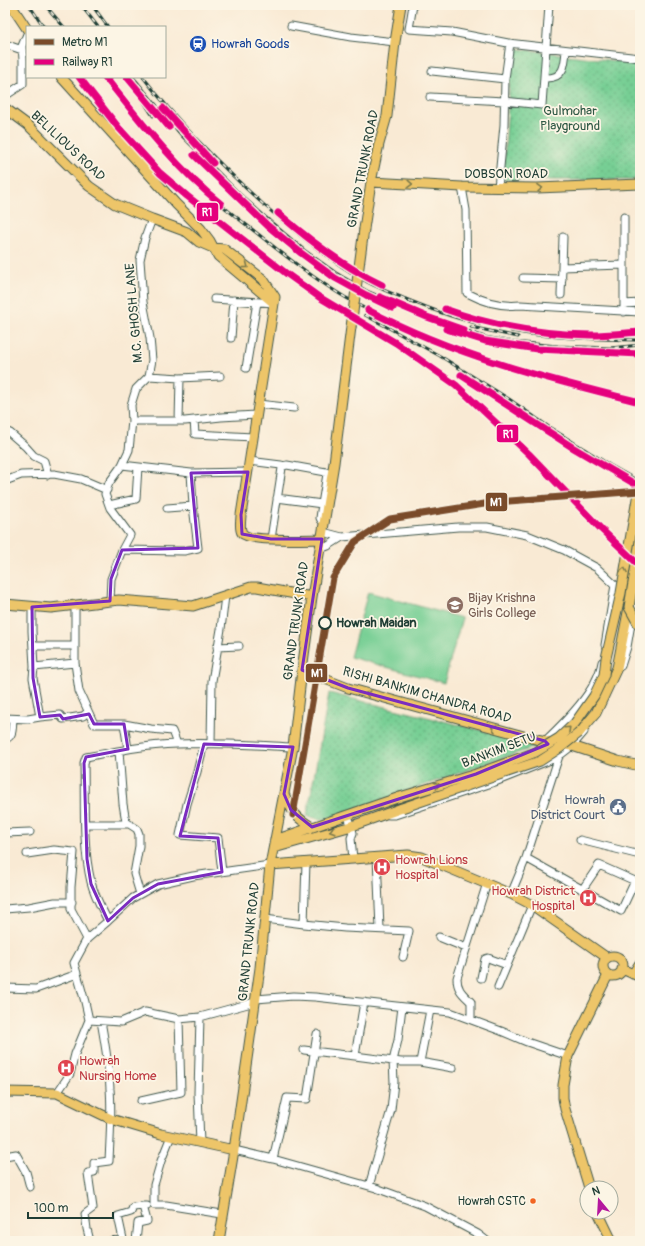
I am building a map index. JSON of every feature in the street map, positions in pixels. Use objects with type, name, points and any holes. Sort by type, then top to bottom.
[{"type":"main road","points":[[11,5],[26,28]]},
{"type":"main road","name":"GRAND TRUNK ROAD","points":[[219,1241],[256,1001],[270,865],[293,747],[312,597],[334,463],[364,229],[371,182],[387,116],[395,42],[401,5]]},
{"type":"main road","points":[[62,78],[176,204],[201,229],[210,241],[213,248]]},
{"type":"main road","name":"BELILIOUS ROAD","points":[[5,108],[28,125],[89,186],[115,204],[187,232],[199,242],[213,248],[224,249],[263,279],[274,297],[274,302]]},
{"type":"main road","name":"DOBSON ROAD","points":[[371,182],[498,188],[640,184]]},
{"type":"main road","points":[[274,302],[240,528],[242,534],[248,538],[271,539],[322,536]]},
{"type":"main road","name":"BANKIM SETU","points":[[274,844],[312,827],[400,797],[476,774],[536,752],[559,738],[576,723],[594,696],[604,674],[606,658],[621,593],[640,480]]},
{"type":"main road","name":"BANKIM SETU","points":[[274,844],[352,826],[540,761],[579,733],[596,713],[617,668],[640,541]]},
{"type":"main road","points":[[5,604],[51,608],[119,600],[193,606],[251,587],[312,597]]},
{"type":"main road","points":[[628,608],[640,627]]},
{"type":"main road","name":"RISHI BANKIM CHANDRA ROAD","points":[[302,670],[348,688],[545,741],[572,746],[618,761],[640,766]]},
{"type":"main road","points":[[284,794],[291,810],[302,821],[312,827]]},
{"type":"main road","points":[[270,865],[408,855],[422,857],[511,894],[532,905],[606,957]]},
{"type":"main road","points":[[612,955],[619,957],[623,963],[621,972],[615,976],[608,975],[602,967],[602,963],[606,957],[612,955]]},
{"type":"main road","points":[[622,969],[637,975],[640,963]]},
{"type":"main road","points":[[587,1180],[565,1109],[563,1098],[564,1074],[568,1056],[608,975]]},
{"type":"main road","points":[[5,1092],[57,1093],[111,1119],[171,1136],[234,1150]]},
{"type":"main road","points":[[602,1220],[612,1241]]},
{"type":"street","points":[[413,5],[409,29],[452,32],[510,43],[640,58]]},
{"type":"street","points":[[430,97],[504,101],[542,106],[549,5]]},
{"type":"street","points":[[291,26],[351,37],[395,42]]},
{"type":"street","points":[[5,96],[23,84],[24,60],[22,46],[26,36]]},
{"type":"street","points":[[498,188],[504,125],[505,78],[510,43]]},
{"type":"street","points":[[5,44],[22,50]]},
{"type":"street","points":[[545,78],[552,78],[560,73],[565,66],[566,50]]},
{"type":"street","points":[[432,71],[505,78]]},
{"type":"street","points":[[462,187],[466,210],[467,293],[483,301],[511,306],[520,305],[640,312]]},
{"type":"street","points":[[624,217],[624,312]]},
{"type":"street","name":"M.C. GHOSH LANE","points":[[107,490],[129,450],[132,422],[131,405],[136,389],[149,376],[152,360],[152,347],[146,310],[143,302],[140,260],[152,219]]},
{"type":"street","points":[[561,296],[563,237]]},
{"type":"street","points":[[562,267],[624,265]]},
{"type":"street","points":[[523,278],[562,279]]},
{"type":"street","points":[[214,300],[274,302]]},
{"type":"street","points":[[231,338],[234,300]]},
{"type":"street","points":[[246,368],[257,302]]},
{"type":"street","points":[[624,304],[640,303]]},
{"type":"street","points":[[149,376],[180,378],[220,376]]},
{"type":"street","points":[[179,421],[180,378]]},
{"type":"street","points":[[258,404],[294,408]]},
{"type":"street","points":[[132,422],[179,421],[256,415]]},
{"type":"street","points":[[194,420],[194,434],[253,437]]},
{"type":"street","points":[[5,431],[10,433],[34,456],[44,461],[48,474]]},
{"type":"street","points":[[249,461],[280,465]]},
{"type":"street","points":[[122,465],[191,473],[248,472]]},
{"type":"street","points":[[271,539],[283,466],[287,465],[326,472],[327,474],[320,518],[321,520],[325,521]]},
{"type":"street","points":[[109,505],[136,499],[138,466]]},
{"type":"street","points":[[122,550],[184,551],[198,548],[191,473]]},
{"type":"street","points":[[5,481],[21,475],[48,474],[82,479],[107,490],[105,494],[109,505],[130,535],[122,550],[111,579],[110,601]]},
{"type":"street","points":[[277,498],[322,504]]},
{"type":"street","points":[[167,508],[193,506]]},
{"type":"street","points":[[322,536],[342,537],[458,527],[488,527],[527,535],[564,550],[597,568],[615,584],[634,594],[634,607],[627,647],[616,680],[594,722],[572,746],[559,756],[507,777],[395,815],[383,815]]},
{"type":"street","points":[[320,549],[342,537]]},
{"type":"street","points":[[559,756],[545,741],[560,727],[585,698],[601,669],[615,584]]},
{"type":"street","points":[[222,872],[218,838],[180,835],[187,804],[207,743],[212,681],[225,596]]},
{"type":"street","points":[[75,606],[75,663],[79,691],[94,724],[124,724],[172,731],[177,744]]},
{"type":"street","points":[[32,607],[33,678],[40,717]]},
{"type":"street","points":[[33,646],[75,646]]},
{"type":"street","points":[[217,647],[239,646]]},
{"type":"street","points":[[34,667],[75,663]]},
{"type":"street","points":[[5,739],[9,738],[11,735],[9,719],[60,715],[63,720],[83,716],[88,712]]},
{"type":"street","points":[[124,724],[128,749]]},
{"type":"street","points":[[108,922],[91,884],[87,859],[84,763],[86,757],[128,749],[177,744],[207,743],[293,747]]},
{"type":"street","points":[[119,751],[123,804],[127,824]]},
{"type":"street","points":[[511,894],[526,858],[559,756]]},
{"type":"street","points":[[348,815],[353,833],[351,838],[353,859]]},
{"type":"street","points":[[85,824],[127,824],[136,828],[139,834],[139,846],[134,874],[140,894]]},
{"type":"street","points":[[5,834],[30,832]]},
{"type":"street","points":[[580,840],[640,856]]},
{"type":"street","points":[[27,854],[54,850],[74,852],[71,909],[87,939]]},
{"type":"street","points":[[377,857],[380,929]]},
{"type":"street","points":[[526,858],[582,890],[621,912],[638,882],[599,864],[582,890]]},
{"type":"street","points":[[304,924],[306,862]]},
{"type":"street","points":[[57,1093],[70,1074],[75,1054],[89,1020],[74,963],[87,939],[108,922],[133,898],[158,884],[193,876],[270,865]]},
{"type":"street","points":[[471,1019],[471,1002],[461,992],[457,985],[466,948],[487,884]]},
{"type":"street","points":[[5,909],[29,907],[55,902],[72,902]]},
{"type":"street","points":[[498,987],[532,905]]},
{"type":"street","points":[[265,919],[304,924],[409,931],[403,957]]},
{"type":"street","points":[[439,937],[466,948]]},
{"type":"street","points":[[480,978],[485,959],[488,958],[507,965]]},
{"type":"street","points":[[5,988],[36,989],[77,974]]},
{"type":"street","points":[[89,1020],[121,1022],[144,1012],[179,1019],[200,1017],[256,1001],[293,996],[364,1002],[450,1012],[527,1042],[568,1056]]},
{"type":"street","points":[[355,1056],[364,1002]]},
{"type":"street","points":[[369,1186],[391,1110],[394,1082],[393,1061],[398,1040],[402,1007]]},
{"type":"street","points":[[420,1062],[430,1010]]},
{"type":"street","points":[[200,1017],[198,1093],[200,1143]]},
{"type":"street","points":[[141,1101],[181,1092],[179,1019]]},
{"type":"street","points":[[90,1241],[85,1214],[93,1208],[88,1173],[94,1172],[94,1163],[109,1161],[111,1119],[108,1061],[101,1021]]},
{"type":"street","points":[[273,1159],[287,1098],[307,1099],[317,1034]]},
{"type":"street","points":[[304,1050],[393,1061],[420,1062],[453,1068]]},
{"type":"street","points":[[154,1205],[154,1185],[159,1166],[171,1136]]},
{"type":"street","points":[[234,1150],[273,1159],[369,1186],[424,1206],[478,1234],[487,1241]]},
{"type":"street","points":[[5,1156],[16,1154],[26,1172],[30,1187]]},
{"type":"street","points":[[111,1241],[123,1239],[118,1216],[131,1212],[133,1207],[166,1205],[222,1214]]},
{"type":"street","points":[[136,1241],[138,1223],[147,1221],[143,1206]]},
{"type":"highlighted area","points":[[248,472],[241,515],[242,534],[271,539],[322,539],[302,670],[348,688],[545,741],[548,744],[476,774],[312,827],[291,810],[284,794],[293,747],[204,744],[180,836],[218,838],[222,872],[158,884],[133,898],[108,921],[91,884],[87,859],[84,763],[86,757],[128,749],[124,724],[94,724],[89,714],[63,719],[60,715],[40,717],[33,678],[32,607],[110,601],[111,579],[122,550],[198,548],[191,473]]},
{"type":"green space","name":"Gulmohar Playground","points":[[512,48],[640,64],[640,180],[503,180]]},
{"type":"green space","points":[[368,592],[462,618],[444,683],[350,657]]},
{"type":"green space","points":[[329,693],[541,745],[323,820],[307,816]]},
{"type":"railway","points":[[29,5],[43,26]]},
{"type":"railway","points":[[45,5],[63,26]]},
{"type":"railway","points":[[81,5],[97,26]]},
{"type":"railway","points":[[92,5],[107,26]]},
{"type":"railway","points":[[80,78],[118,127],[160,173],[287,274],[319,297],[396,343],[456,385],[529,454],[601,529],[640,566]]},
{"type":"railway","points":[[106,78],[156,138],[210,195],[289,259],[343,296],[378,315],[450,347],[526,372],[640,402]]},
{"type":"railway","points":[[128,78],[153,116]]},
{"type":"railway","points":[[134,78],[182,136],[239,193],[304,250],[336,273],[369,292],[427,317],[485,337],[514,342],[558,346],[610,348],[640,345]]},
{"type":"railway","points":[[144,78],[185,127],[231,174],[287,225],[326,256],[353,274],[380,288],[412,302],[460,319],[480,324]]},
{"type":"railway","points":[[365,315],[440,356],[509,399],[549,427],[640,482]]},
{"type":"railway","points":[[474,318],[518,328]]},
{"type":"railway","points":[[471,327],[518,337]]},
{"type":"railway","points":[[511,331],[559,337],[640,340]]},
{"type":"railway","points":[[608,334],[640,332]]},
{"type":"railway","points":[[612,352],[640,354]]},
{"type":"metro line","name":"M1","points":[[293,815],[333,578],[355,542],[390,519],[497,502],[640,491]]},
{"type":"rail line","name":"R1","points":[[80,78],[118,127],[160,173],[287,274],[319,297],[396,343],[456,385],[529,454],[601,529],[640,566]]},
{"type":"rail line","name":"R1","points":[[106,78],[174,160],[189,176],[221,204]]},
{"type":"rail line","name":"R1","points":[[128,78],[169,127]]},
{"type":"rail line","name":"R1","points":[[163,108],[213,163]]},
{"type":"rail line","name":"R1","points":[[194,155],[268,226],[301,253],[335,278],[393,308]]},
{"type":"rail line","name":"R1","points":[[278,213],[327,252],[354,270],[382,285]]},
{"type":"rail line","name":"R1","points":[[380,297],[427,317],[464,330]]},
{"type":"rail line","name":"R1","points":[[445,309],[480,320],[535,331],[591,335],[640,332]]},
{"type":"rail line","name":"R1","points":[[368,310],[400,326],[467,353],[535,375],[640,402]]},
{"type":"rail line","name":"R1","points":[[446,329],[485,341],[537,349],[640,354]]},
{"type":"rail line","name":"R1","points":[[461,375],[572,447],[640,487]]},
{"type":"place","name":"Howrah Goods","points":[[198,44]]},
{"type":"place","name":"Bijay Krishna Girls College","points":[[455,605]]},
{"type":"place","name":"Howrah Maidan","points":[[325,623]]},
{"type":"place","name":"Howrah District Court","points":[[618,807]]},
{"type":"place","name":"Howrah Lions Hospital","points":[[382,867]]},
{"type":"place","name":"Howrah District Hospital","points":[[588,898]]},
{"type":"place","name":"Howrah Nursing Home","points":[[66,1068]]},
{"type":"place","name":"Howrah CSTC","points":[[533,1201]]}]
